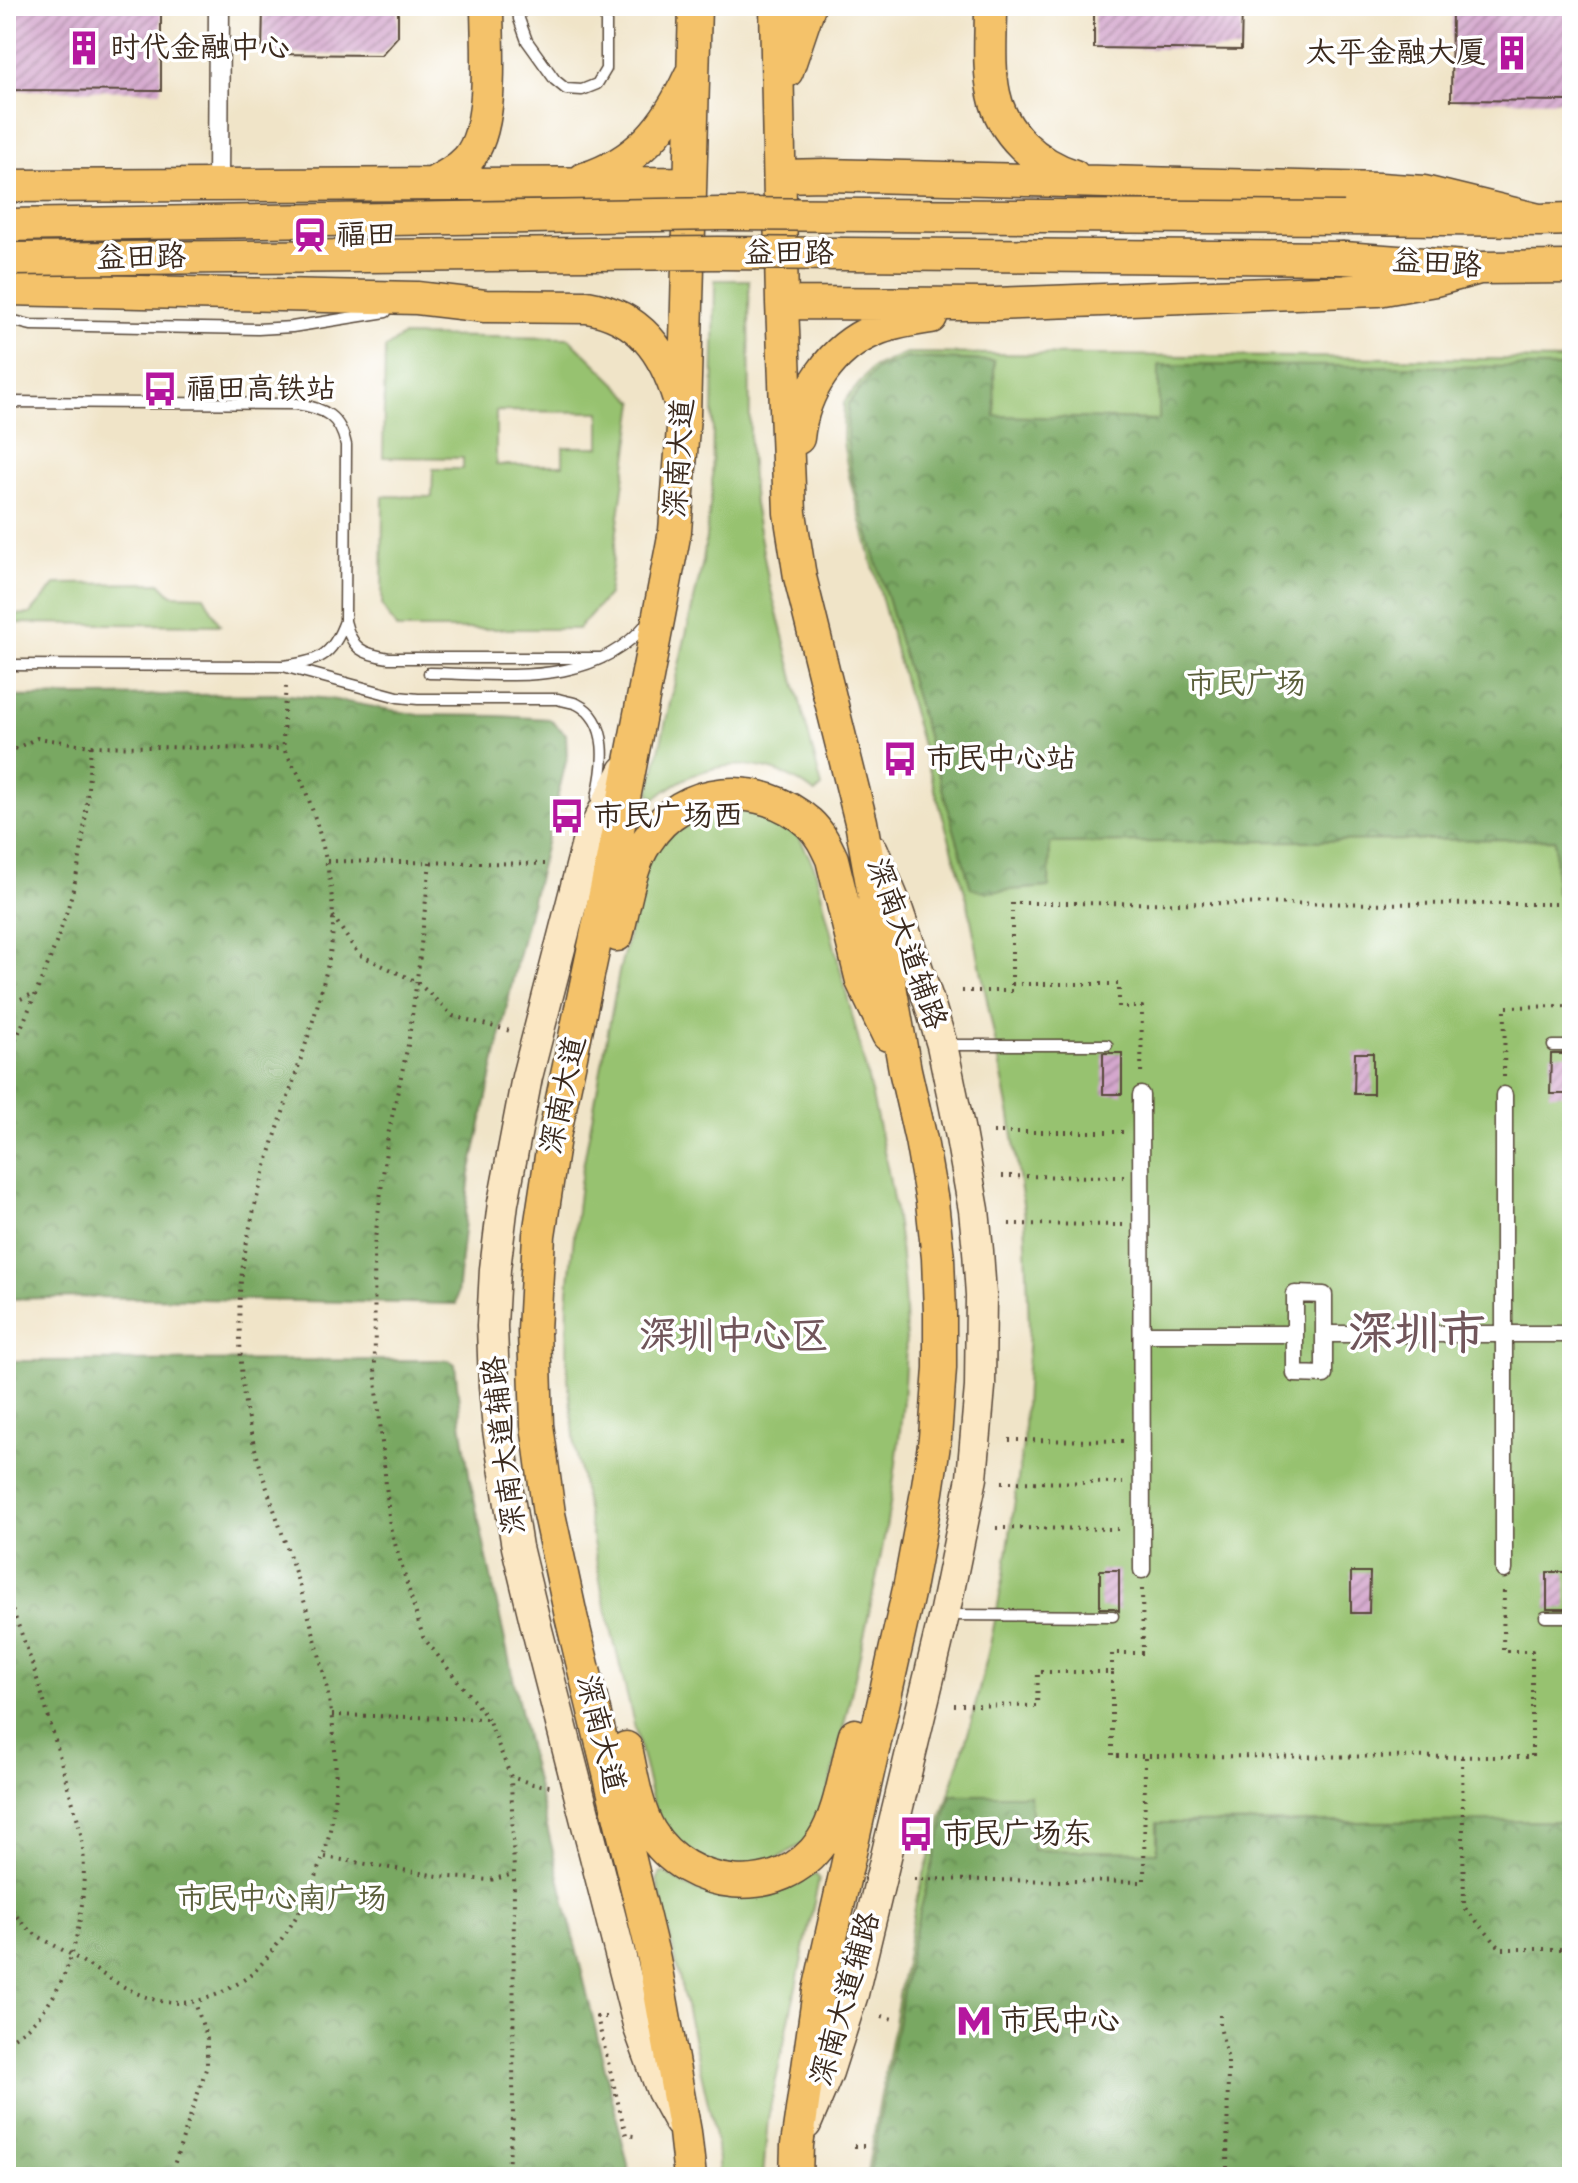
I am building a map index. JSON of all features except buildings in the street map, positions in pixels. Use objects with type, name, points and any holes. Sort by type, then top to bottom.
[{"type":"main road","points":[[432,184],[452,173],[468,159],[477,145],[484,122],[486,99],[487,6]]},
{"type":"main road","name":"深南大道","points":[[689,2176],[685,2132],[654,1959],[571,1616],[542,1470],[537,1425],[534,1331],[537,1259],[546,1186],[675,531],[684,415],[695,6]]},
{"type":"main road","points":[[776,6],[790,513],[800,577],[861,822],[905,1070],[921,1140],[932,1202],[940,1313],[935,1438],[909,1589],[819,1991],[797,2145],[796,2177]]},
{"type":"main road","points":[[779,97],[809,6]]},
{"type":"main road","points":[[991,6],[994,96],[1005,122],[1021,144],[1042,161],[1066,173],[1097,181]]},
{"type":"main road","points":[[569,183],[605,172],[635,154],[658,131],[677,105],[693,70]]},
{"type":"main road","points":[[781,176],[1364,188],[1424,192],[1539,220]]},
{"type":"main road","points":[[6,186],[690,183]]},
{"type":"main road","name":"益田路","points":[[6,225],[721,214],[1572,219]]},
{"type":"main road","name":"益田路","points":[[7,269],[719,253],[1344,258],[1479,268],[1572,267]]},
{"type":"main road","points":[[1529,267],[1572,282]]},
{"type":"main road","points":[[782,303],[995,304],[1378,290],[1479,268]]},
{"type":"main road","points":[[7,269],[417,298],[485,306],[600,309],[640,330],[662,357],[684,415]]},
{"type":"main road","points":[[790,513],[799,430],[806,403],[817,378],[830,361],[844,348],[877,329],[995,304]]},
{"type":"main road","name":"深南大道辅路","points":[[632,755],[587,843],[527,1077],[505,1188],[495,1269],[492,1326],[494,1386],[512,1517],[536,1626],[639,2028],[662,2091],[685,2132]]},
{"type":"main road","points":[[579,1021],[609,968],[636,861],[646,842],[666,819],[687,804],[721,794],[751,795],[789,808],[810,824],[823,840],[832,859],[862,981],[905,1070]]},
{"type":"main road","name":"深南大道辅路","points":[[797,2145],[828,2072],[853,1994],[944,1615],[972,1478],[980,1387],[981,1295],[974,1210],[942,1045],[896,905],[861,822]]},
{"type":"main road","points":[[571,1616],[597,1663],[616,1709],[641,1805],[649,1828],[660,1845],[682,1865],[704,1876],[756,1881],[797,1866],[823,1841],[839,1797],[865,1698],[909,1589]]},
{"type":"street","points":[[218,185],[219,6]]},
{"type":"street","points":[[1141,1095],[1142,1570]]},
{"type":"street","points":[[1504,1095],[1504,1570]]},
{"type":"street","points":[[1295,1294],[1324,1295],[1324,1334],[1324,1375],[1295,1374],[1295,1294]]},
{"type":"street","points":[[1142,1334],[1295,1334]]},
{"type":"street","points":[[1324,1334],[1572,1334]]},
{"type":"lane","points":[[518,6],[527,41],[555,80],[566,89],[582,90],[597,84],[606,69],[606,6]]},
{"type":"lane","points":[[408,310],[485,306]]},
{"type":"lane","points":[[6,319],[31,325],[258,329],[292,327],[393,311]]},
{"type":"lane","points":[[6,402],[296,404],[323,411],[333,417],[343,430],[346,445],[345,621],[349,637],[357,647],[371,655],[389,658],[602,658]]},
{"type":"lane","points":[[429,673],[552,674],[577,669],[627,644],[661,605]]},
{"type":"lane","points":[[6,665],[283,666],[307,663],[325,654],[338,641],[345,621]]},
{"type":"lane","points":[[283,666],[398,697],[558,699],[576,704],[589,713],[598,729],[603,749],[599,790],[587,843]]},
{"type":"lane","points":[[942,1045],[1107,1045]]},
{"type":"lane","points":[[1553,1046],[1572,1046]]},
{"type":"lane","points":[[944,1615],[1113,1616]]},
{"type":"lane","points":[[1545,1617],[1572,1617]]},
{"type":"path","points":[[6,1895],[12,1913],[35,1935],[140,1996],[171,2004],[195,2002],[220,1994],[251,1976],[280,1942],[306,1901],[325,1857],[334,1814],[337,1765],[332,1715],[295,1571],[258,1461],[243,1392],[241,1285],[257,1199],[329,963],[332,914],[327,861],[300,775],[283,749],[286,686]]},
{"type":"path","points":[[6,761],[9,752],[37,738],[91,746],[283,749]]},
{"type":"path","points":[[6,1062],[55,947],[78,871],[91,746]]},
{"type":"path","points":[[327,861],[551,864]]},
{"type":"path","points":[[430,862],[408,1045],[388,1135],[374,1247],[375,1369],[390,1527],[423,1637],[488,1719],[511,1777],[514,1874],[513,2119],[507,2177]]},
{"type":"path","points":[[962,991],[1012,991],[1012,903],[1572,904]]},
{"type":"path","points":[[332,914],[358,954],[417,982],[453,1016],[510,1031]]},
{"type":"path","points":[[1012,984],[1119,984],[1119,1007],[1142,1007],[1141,1095]]},
{"type":"path","points":[[6,1005],[35,993]]},
{"type":"path","points":[[1504,1095],[1505,1007],[1572,1006]]},
{"type":"path","points":[[993,1132],[1141,1132]]},
{"type":"path","points":[[1002,1176],[1141,1177]]},
{"type":"path","points":[[1009,1224],[1141,1225]]},
{"type":"path","points":[[1009,1440],[1142,1441]]},
{"type":"path","points":[[1002,1482],[1142,1483]]},
{"type":"path","points":[[996,1528],[1142,1529]]},
{"type":"path","points":[[1142,1570],[1143,1653],[1112,1653],[1112,1756],[1532,1757],[1532,1651],[1503,1651],[1504,1570]]},
{"type":"path","points":[[6,1596],[43,1696],[82,1844],[84,1885],[81,1920],[60,1982],[40,2016],[20,2035],[6,2041]]},
{"type":"path","points":[[954,1705],[1037,1706],[1038,1672],[1112,1672]]},
{"type":"path","points":[[332,1715],[488,1719]]},
{"type":"path","points":[[914,1879],[1144,1882],[1145,1756]]},
{"type":"path","points":[[1462,1757],[1464,1907],[1501,1949],[1572,1949]]},
{"type":"path","points":[[511,1777],[550,1786]]},
{"type":"path","points":[[325,1857],[438,1876],[490,1880],[514,1874]]},
{"type":"path","points":[[6,1920],[12,1913]]},
{"type":"path","points":[[180,2177],[174,2165],[207,2066],[207,2039],[195,2002]]},
{"type":"path","points":[[1220,2015],[1228,2060],[1227,2177]]},
{"type":"path","points":[[882,2016],[897,2020]]},
{"type":"path","points":[[606,2017],[597,2017],[626,2135],[634,2136]]},
{"type":"path","points":[[854,2146],[870,2146]]},
{"type":"green space","points":[[715,280],[749,280],[750,453],[754,504],[768,578],[822,787],[815,793],[776,771],[755,766],[735,766],[714,768],[694,775],[656,798],[649,794],[703,561],[712,490]]},
{"type":"green space","points":[[402,336],[569,338],[635,402],[608,595],[578,629],[397,629],[382,606],[383,496],[432,497],[433,469],[463,469],[463,458],[383,457],[385,349]],"holes":[[[496,411],[600,412],[600,447],[563,447],[563,465],[496,465]]]},
{"type":"green space","name":"市民广场","points":[[906,353],[1572,360],[1572,2177],[866,2177],[917,1897],[970,1727],[1004,1575],[1023,1445],[1029,1328],[1025,1217],[1010,1116],[967,899],[910,704],[849,476],[843,442],[844,402],[872,368]]},
{"type":"green space","points":[[907,358],[994,361],[995,416],[1159,420],[1159,365],[1572,367],[1572,894],[1556,893],[1555,839],[1050,843],[1049,887],[987,892],[971,888],[852,477],[847,439],[848,404],[876,369]]},
{"type":"green space","points":[[160,583],[172,595],[204,596],[220,625],[6,623],[6,615],[30,614],[56,584]]},
{"type":"green space","points":[[279,694],[330,699],[419,715],[549,719],[566,734],[567,758],[516,965],[470,1174],[456,1304],[89,1297],[6,1299],[6,697]]},
{"type":"green space","points":[[744,806],[776,815],[799,837],[815,868],[887,1167],[900,1246],[906,1326],[901,1417],[888,1519],[834,1770],[827,1796],[806,1842],[762,1867],[711,1866],[679,1847],[655,1811],[603,1596],[575,1445],[567,1369],[568,1290],[580,1183],[619,972],[646,865],[672,827],[694,814]]},
{"type":"green space","name":"市民中心南广场","points":[[449,1360],[455,1364],[470,1480],[531,1760],[631,2177],[6,2177],[6,1361]]},
{"type":"green space","points":[[951,1795],[1030,1795],[1033,1850],[1157,1852],[1157,1823],[1572,1821],[1572,2177],[869,2177],[912,1942]]},
{"type":"green space","points":[[661,1873],[705,1893],[738,1897],[813,1874],[819,1879],[768,2118],[763,2177],[719,2177],[711,2116],[657,1880]]},
{"type":"place","name":"时代金融中心","points":[[84,48]]},
{"type":"place","name":"太平金融大厦","points":[[1512,53]]},
{"type":"place","name":"福田","points":[[310,235]]},
{"type":"place","name":"福田高铁站","points":[[160,389]]},
{"type":"place","name":"市民中心站","points":[[900,759]]},
{"type":"place","name":"市民广场西","points":[[567,816]]},
{"type":"place","name":"市民广场东","points":[[916,1834]]},
{"type":"place","name":"市民中心","points":[[974,2021]]},
{"type":"district","name":"深圳市","points":[[1417,1335]]},
{"type":"district","name":"深圳中心区","points":[[734,1337]]}]
